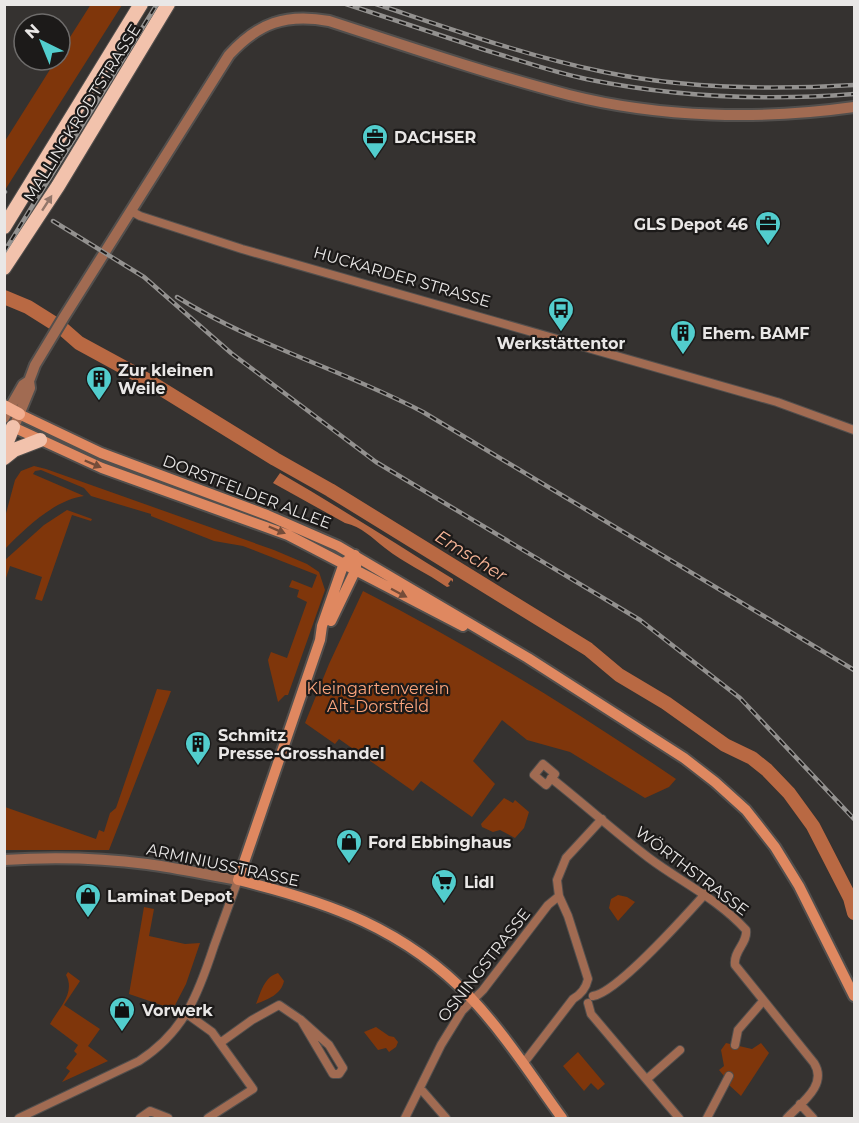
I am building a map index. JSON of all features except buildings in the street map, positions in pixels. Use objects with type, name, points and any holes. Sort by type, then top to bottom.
[{"type":"highway","name":"MALLINCKRODTSTRASSE","points":[[4,227],[63,135],[141,4]]},
{"type":"highway","name":"MALLINCKRODTSTRASSE","points":[[4,268],[58,186],[168,4]]},
{"type":"highway","points":[[4,449],[9,416]]},
{"type":"highway","points":[[4,458],[14,450],[40,440]]},
{"type":"main road","name":"DORSTFELDER ALLEE","points":[[9,416],[40,440],[133,480],[265,525],[344,562],[528,658]]},
{"type":"main road","name":"DORSTFELDER ALLEE","points":[[9,416],[315,534],[355,555],[528,658],[684,758],[716,782],[746,810],[775,847],[798,886],[855,996]]},
{"type":"main road","points":[[238,880],[320,640],[322,626],[344,562],[355,555],[356,569],[320,640]]},
{"type":"main road","name":"ARMINIUSSTRASSE","points":[[238,880],[314,901],[374,926],[420,955],[473,1000],[562,1119]]},
{"type":"street","points":[[9,416],[30,388],[29,381],[64,317],[229,55],[244,38],[275,21],[311,18],[329,21],[532,86],[632,107],[730,115],[819,112],[855,107]]},
{"type":"street","name":"HUCKARDER STRASSE","points":[[131,210],[140,216],[242,249],[777,402],[855,430]]},
{"type":"street","name":"WÖRTHSTRASSE","points":[[551,778],[648,857],[680,880],[705,894],[746,931],[746,937],[735,957],[735,963],[818,1069],[818,1083],[787,1119]]},
{"type":"street","points":[[602,819],[566,858],[557,880],[559,896],[568,916],[588,979],[582,992],[582,1002],[604,992],[636,965],[705,894]]},
{"type":"street","name":"ARMINIUSSTRASSE","points":[[4,860],[48,858],[112,860],[176,868],[238,880]]},
{"type":"street","points":[[19,1119],[139,1061],[162,1043],[187,1014],[204,977],[238,880]]},
{"type":"street","name":"OSNINGSTRASSE","points":[[405,1119],[450,1028],[462,1011],[511,956],[548,905],[559,896]]},
{"type":"street","points":[[523,1064],[573,999],[582,992],[590,990],[591,1014],[679,1119]]},
{"type":"street","points":[[735,1046],[738,1030],[763,1001]]},
{"type":"street","points":[[220,1043],[252,1020],[279,1005],[301,1020],[329,1045],[343,1068],[339,1074],[333,1074],[301,1020]]},
{"type":"street","points":[[187,1014],[203,1024],[220,1043],[253,1089],[208,1119]]},
{"type":"street","points":[[647,1079],[680,1050]]},
{"type":"street","points":[[707,1119],[729,1076]]},
{"type":"street","points":[[420,1088],[446,1119]]},
{"type":"street","points":[[800,1104],[813,1119]]},
{"type":"street","points":[[140,1119],[150,1111],[168,1119]]},
{"type":"green space","points":[[91,4],[122,5],[5,190],[5,141],[48,72],[72,72],[72,34]]},
{"type":"green space","points":[[34,466],[274,550],[307,564],[319,572],[325,590],[288,695],[278,702],[268,660],[271,652],[287,658],[307,602],[297,597],[299,590],[289,587],[292,580],[312,588],[317,575],[243,546],[214,541],[151,516],[151,514],[91,496],[84,488],[41,470],[33,474],[84,496],[73,498],[52,509],[31,524],[5,549],[5,517],[15,480],[21,471]]},
{"type":"green space","points":[[67,510],[92,519],[91,521],[72,515],[42,601],[35,599],[42,577],[10,566],[5,581],[5,560],[44,525]]},
{"type":"green space","name":"Kleingartenverein Alt-Dorstfeld","points":[[363,591],[444,634],[522,680],[600,728],[676,779],[669,787],[645,798],[570,752],[527,740],[502,720],[473,761],[495,784],[472,817],[421,781],[413,791],[339,739],[335,744],[305,723]]},
{"type":"green space","points":[[157,689],[171,691],[109,850],[5,850],[5,807],[96,839],[99,830],[104,832],[110,813],[116,808]]},
{"type":"green space","points":[[504,798],[513,803],[515,800],[529,812],[524,828],[515,838],[500,830],[493,832],[482,827],[481,824]]},
{"type":"green space","points":[[618,895],[635,902],[618,921],[609,908],[611,899]]},
{"type":"green space","points":[[144,907],[154,909],[149,936],[185,944],[200,943],[186,984],[173,1009],[129,994]]},
{"type":"green space","points":[[68,972],[80,981],[64,1005],[100,1029],[88,1046],[108,1061],[62,1082],[70,1071],[66,1068],[77,1054],[74,1051],[78,1045],[50,1024],[67,994],[69,982],[66,975]]},
{"type":"green space","points":[[278,973],[284,981],[280,990],[256,1004],[266,981]]},
{"type":"green space","points":[[376,1027],[394,1037],[398,1042],[396,1047],[389,1052],[386,1048],[378,1050],[364,1032]]},
{"type":"green space","points":[[726,1043],[752,1049],[761,1043],[769,1053],[741,1096],[729,1085],[732,1079],[724,1076],[719,1070],[724,1066],[721,1050]]},
{"type":"green space","points":[[578,1052],[605,1084],[598,1090],[591,1083],[584,1091],[563,1066]]},
{"type":"shaded area","points":[[280,473],[453,579],[453,582],[451,580],[448,584],[450,586],[447,587],[392,553],[361,530],[273,483]]},
{"type":"waterway","name":"Emscher","points":[[4,297],[28,307],[63,329],[79,343],[147,380],[330,490],[588,649],[619,675],[666,703],[725,745],[752,758],[789,793],[813,826],[850,898],[854,913]]},
{"type":"railway","points":[[4,252],[157,4]]},
{"type":"railway","points":[[346,4],[548,69],[619,85],[720,96],[787,97],[854,94]]},
{"type":"railway","points":[[376,4],[517,50],[575,66],[635,78],[697,85],[760,88],[854,85]]},
{"type":"railway","points":[[53,221],[144,277],[231,353],[376,462],[640,620],[740,698],[854,819]]},
{"type":"railway","points":[[177,297],[237,329],[423,412],[854,670]]},
{"type":"place","name":"DACHSER","points":[[375,160]]},
{"type":"place","name":"GLS Depot 46","points":[[768,247]]},
{"type":"place","name":"Werkstättentor","points":[[561,333]]},
{"type":"place","name":"Ehem. BAMF","points":[[683,356]]},
{"type":"place","name":"Zur kleinen Weile","points":[[99,402]]},
{"type":"place","name":"Schmitz Presse-Grosshandel","points":[[198,767]]},
{"type":"place","name":"Ford Ebbinghaus","points":[[349,865]]},
{"type":"place","name":"Lidl","points":[[444,905]]},
{"type":"place","name":"Laminat Depot","points":[[88,919]]},
{"type":"place","name":"Vorwerk","points":[[122,1033]]}]
